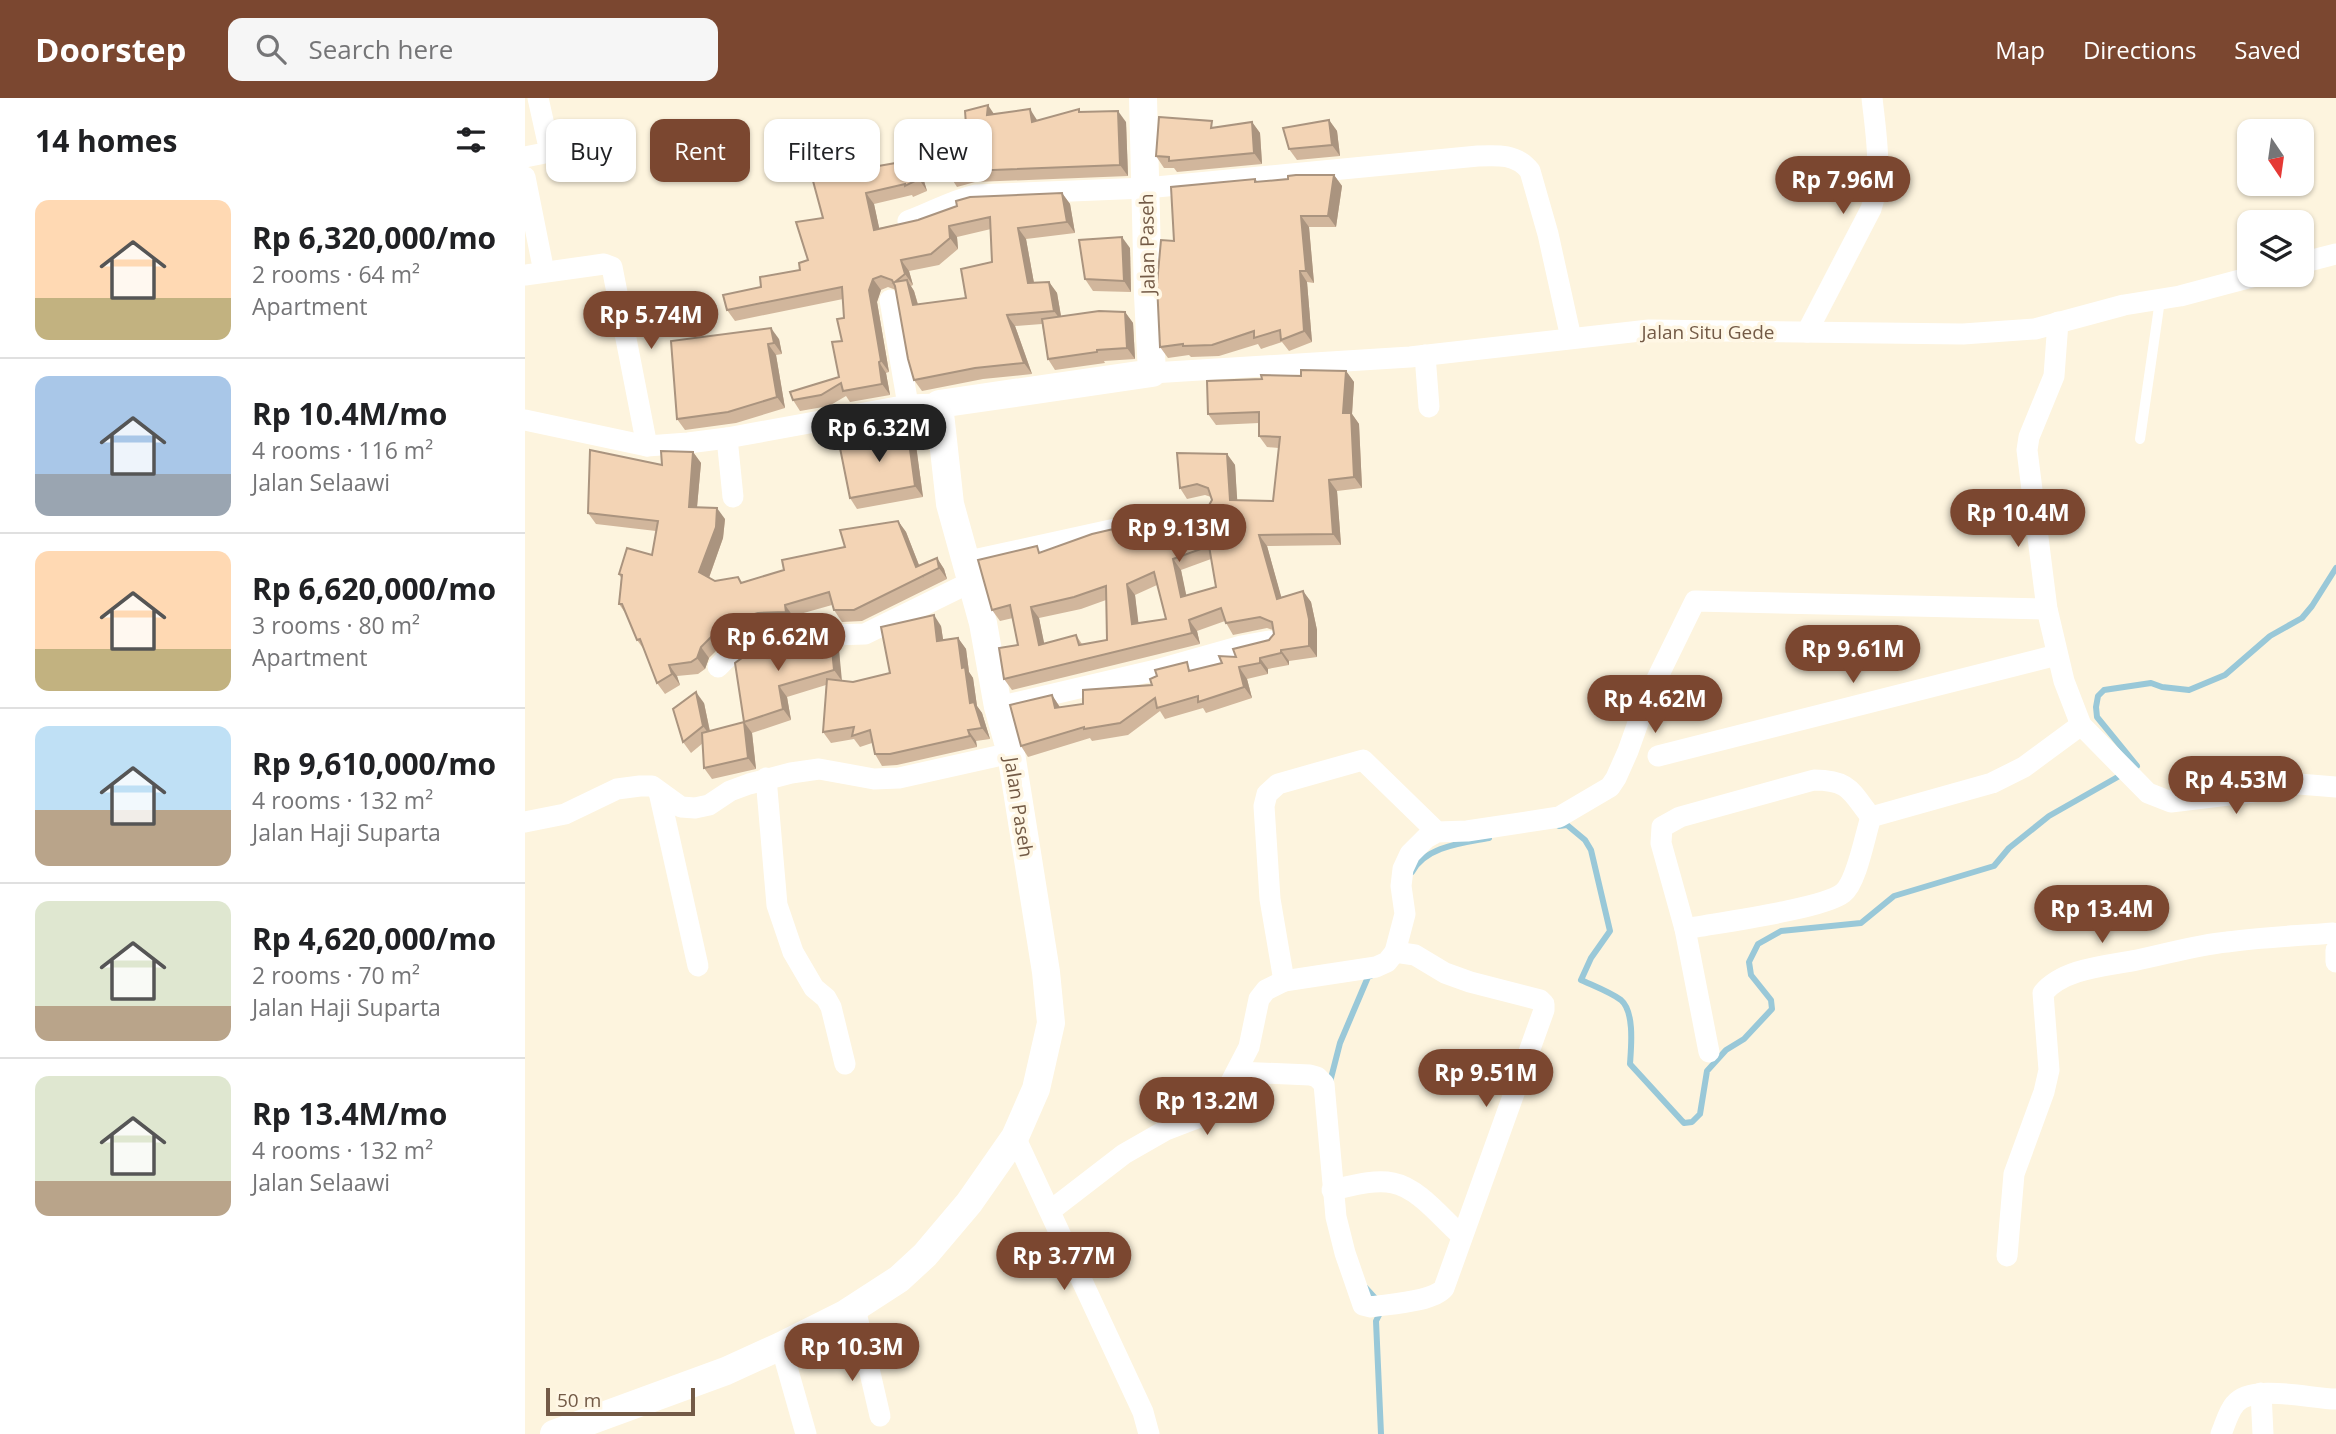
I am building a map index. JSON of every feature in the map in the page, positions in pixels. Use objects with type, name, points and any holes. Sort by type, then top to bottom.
[{"type":"street","points":[[525,157],[550,152],[538,98]]},
{"type":"street","name":"Jalan Paseh","points":[[1143,98],[1147,295],[1152,373]]},
{"type":"street","points":[[1807,332],[1871,209],[1876,194],[1879,172],[1872,98]]},
{"type":"street","points":[[908,221],[934,212],[951,201],[976,195],[1146,188],[1495,155],[1517,159],[1529,171],[1548,234],[1571,338]]},
{"type":"street","points":[[525,177],[534,273],[604,264],[612,267],[647,446]]},
{"type":"street","points":[[2314,260],[2336,254]]},
{"type":"street","name":"Jalan Situ Gede","points":[[1152,373],[1425,355],[1649,330],[1963,334],[2035,329],[2124,305],[2160,300],[2237,281]]},
{"type":"street","points":[[890,300],[908,405]]},
{"type":"street","points":[[2057,322],[2055,376],[2028,437],[2027,450],[2047,608],[2057,655],[2081,725],[2148,793],[2171,802],[2299,784],[2336,787]]},
{"type":"street","points":[[1425,355],[1429,407]]},
{"type":"street","points":[[525,420],[647,446],[688,443],[908,405],[939,404],[1152,373]]},
{"type":"street","name":"Jalan Paseh","points":[[554,1434],[589,1428],[726,1371],[855,1308],[899,1279],[925,1255],[969,1203],[1015,1137],[1036,1089],[1051,1023],[1046,972],[1011,753],[998,707],[983,623],[950,504],[939,404]]},
{"type":"street","points":[[727,438],[733,497]]},
{"type":"street","points":[[718,667],[734,649],[769,637],[865,634],[967,572],[1167,517]]},
{"type":"street","points":[[1049,1211],[1124,1154],[1166,1130],[1205,1115],[1221,1101],[1249,1047],[1259,999],[1266,990],[1285,981],[1376,967],[1401,952],[1405,914],[1401,886],[1403,869],[1417,846],[1437,832],[1467,831],[1559,817],[1610,787],[1628,751],[1645,703],[1695,601],[2047,608]]},
{"type":"street","points":[[998,707],[1269,641]]},
{"type":"street","points":[[1658,756],[2057,655]]},
{"type":"street","points":[[1871,817],[1992,783],[2024,768],[2081,725]]},
{"type":"street","points":[[525,822],[565,814],[617,789],[652,786],[681,807],[695,808],[709,805],[730,791],[766,778],[819,769],[874,779],[899,778],[1011,753]]},
{"type":"street","points":[[1285,981],[1270,899],[1264,806],[1267,794],[1278,784],[1363,760],[1437,832]]},
{"type":"street","points":[[766,778],[777,905],[793,952],[814,988],[826,998],[831,1007],[845,1064]]},
{"type":"street","points":[[1709,1052],[1685,929],[1661,843],[1662,827],[1680,817],[1814,780],[1830,780],[1844,784],[1871,817]]},
{"type":"street","points":[[659,792],[698,966]]},
{"type":"street","points":[[1685,929],[1821,903],[1844,892],[1853,878],[1871,817]]},
{"type":"street","points":[[2007,1256],[2014,1174],[2045,1091],[2049,1070],[2043,993],[2052,983],[2096,967],[2182,949],[2266,938],[2333,933],[2336,936]]},
{"type":"street","points":[[2336,950],[2336,962]]},
{"type":"street","points":[[1237,1072],[1310,1074],[1321,1080],[1325,1090],[1345,1253],[1363,1305],[1378,1306],[1440,1293],[1544,1004],[1540,1000],[1445,973],[1401,952]]},
{"type":"street","points":[[1015,1137],[1143,1412],[1149,1434]]},
{"type":"street","points":[[1338,1189],[1383,1182],[1394,1183],[1408,1189],[1462,1237]]},
{"type":"street","points":[[855,1308],[880,1416]]},
{"type":"street","points":[[781,1346],[806,1434]]},
{"type":"street","points":[[2221,1434],[2234,1405],[2245,1396],[2261,1393],[2336,1399]]},
{"type":"street","points":[[2261,1393],[2263,1434]]},
{"type":"lane","points":[[2140,439],[2160,300]]},
{"type":"building","points":[[988,105],[987,115],[1030,109],[1032,122],[1079,109],[1079,112],[1118,111],[1120,165],[992,170],[992,119],[966,119],[965,111]]},
{"type":"building","points":[[1159,117],[1212,121],[1211,128],[1252,122],[1254,153],[1169,161],[1169,157],[1156,156]]},
{"type":"building","points":[[1329,120],[1332,145],[1289,149],[1283,128]]},
{"type":"building","points":[[894,163],[894,182],[913,182],[866,193],[874,230],[918,220],[957,206],[956,201],[970,197],[1062,193],[1067,222],[1018,228],[1028,283],[1049,282],[1054,311],[1007,315],[1024,363],[975,368],[914,380],[895,286],[892,280],[881,276],[873,279],[869,290],[881,361],[882,384],[843,391],[841,383],[821,395],[793,400],[790,392],[839,377],[832,342],[842,341],[837,319],[844,318],[842,287],[727,310],[723,295],[761,287],[760,277],[800,270],[799,263],[808,260],[796,222],[823,218],[813,182],[880,182],[880,166]],"holes":[[[990,217],[992,262],[961,269],[966,298],[913,305],[907,280],[895,282],[905,274],[901,260],[931,254],[950,238],[949,226]]]},
{"type":"building","points":[[1334,175],[1328,216],[1301,216],[1306,271],[1300,271],[1304,331],[1281,340],[1280,330],[1254,338],[1254,331],[1212,345],[1183,344],[1160,347],[1157,284],[1161,240],[1174,241],[1171,187],[1255,179],[1255,182],[1288,179],[1288,176]]},
{"type":"building","points":[[1122,237],[1124,281],[1085,279],[1079,240]]},
{"type":"building","points":[[1099,311],[1125,312],[1127,348],[1097,350],[1048,359],[1042,319]]},
{"type":"building","points":[[771,328],[774,343],[768,344],[777,397],[728,412],[677,419],[671,341]]},
{"type":"building","points":[[1301,370],[1346,371],[1343,413],[1351,413],[1354,477],[1329,480],[1333,534],[1259,535],[1277,599],[1303,591],[1309,619],[1309,646],[1281,650],[1281,653],[1260,658],[1260,663],[1239,667],[1244,687],[1198,702],[1198,696],[1157,708],[1155,698],[1120,723],[1084,727],[1021,746],[1010,705],[1052,695],[1055,708],[1083,704],[1083,690],[1152,685],[1150,679],[1157,676],[1155,670],[1187,662],[1189,671],[1222,663],[1219,656],[1236,657],[1233,649],[1269,640],[1274,634],[1272,622],[1260,617],[1226,623],[1221,608],[1189,620],[1192,633],[1004,679],[999,648],[1018,645],[1010,605],[992,610],[978,560],[1037,546],[1039,553],[1092,534],[1208,507],[1212,500],[1208,488],[1197,484],[1180,488],[1177,453],[1227,454],[1230,500],[1273,501],[1280,437],[1259,436],[1259,412],[1208,414],[1207,381],[1262,379],[1261,375],[1301,376]],"holes":[[[1209,546],[1216,587],[1181,597],[1173,559]],[[1154,572],[1166,619],[1132,624],[1127,584]],[[1106,586],[1107,640],[1079,645],[1076,635],[1039,645],[1031,607]]]},
{"type":"building","points":[[907,427],[915,486],[850,498],[840,448]]},
{"type":"building","points":[[590,450],[662,465],[661,451],[693,452],[689,507],[717,508],[716,527],[699,572],[715,581],[738,577],[741,583],[784,570],[782,560],[845,547],[840,530],[898,521],[916,567],[937,558],[939,568],[854,610],[834,610],[829,592],[785,605],[786,612],[758,613],[734,620],[719,629],[701,647],[697,658],[691,662],[669,665],[672,674],[657,683],[640,639],[637,640],[622,604],[619,604],[622,575],[619,574],[627,548],[652,555],[658,521],[588,513]]},
{"type":"building","points":[[934,615],[937,641],[958,638],[970,703],[974,702],[982,728],[968,730],[970,736],[890,754],[875,754],[870,730],[852,736],[854,727],[823,732],[827,679],[853,682],[890,673],[881,627]]},
{"type":"building","points":[[790,638],[791,648],[831,639],[834,670],[779,686],[783,709],[744,722],[735,663],[764,642],[762,639]]},
{"type":"building","points":[[696,692],[703,726],[683,742],[673,709]]},
{"type":"building","points":[[744,722],[748,758],[704,768],[702,733]]},
{"type":"waterway","points":[[1559,826],[1567,825],[1585,840],[1591,850],[1610,931],[1591,958],[1581,980],[1621,1000],[1628,1013],[1631,1030],[1630,1064],[1684,1123],[1692,1122],[1700,1114],[1707,1071],[1726,1050],[1744,1039],[1772,1009],[1771,1000],[1751,975],[1749,962],[1758,944],[1781,931],[1861,923],[1894,896],[1994,866],[2009,848],[2049,816],[2137,766],[2097,717],[2098,696],[2104,690],[2151,683],[2189,690],[2225,675],[2270,636],[2302,618],[2336,568]]},
{"type":"waterway","points":[[1412,872],[1418,863],[1436,851],[1489,838]]},
{"type":"waterway","points":[[1330,1082],[1340,1043],[1368,977],[1371,976]]},
{"type":"waterway","points":[[1365,1287],[1375,1298],[1379,1315],[1376,1321],[1381,1434]]}]
